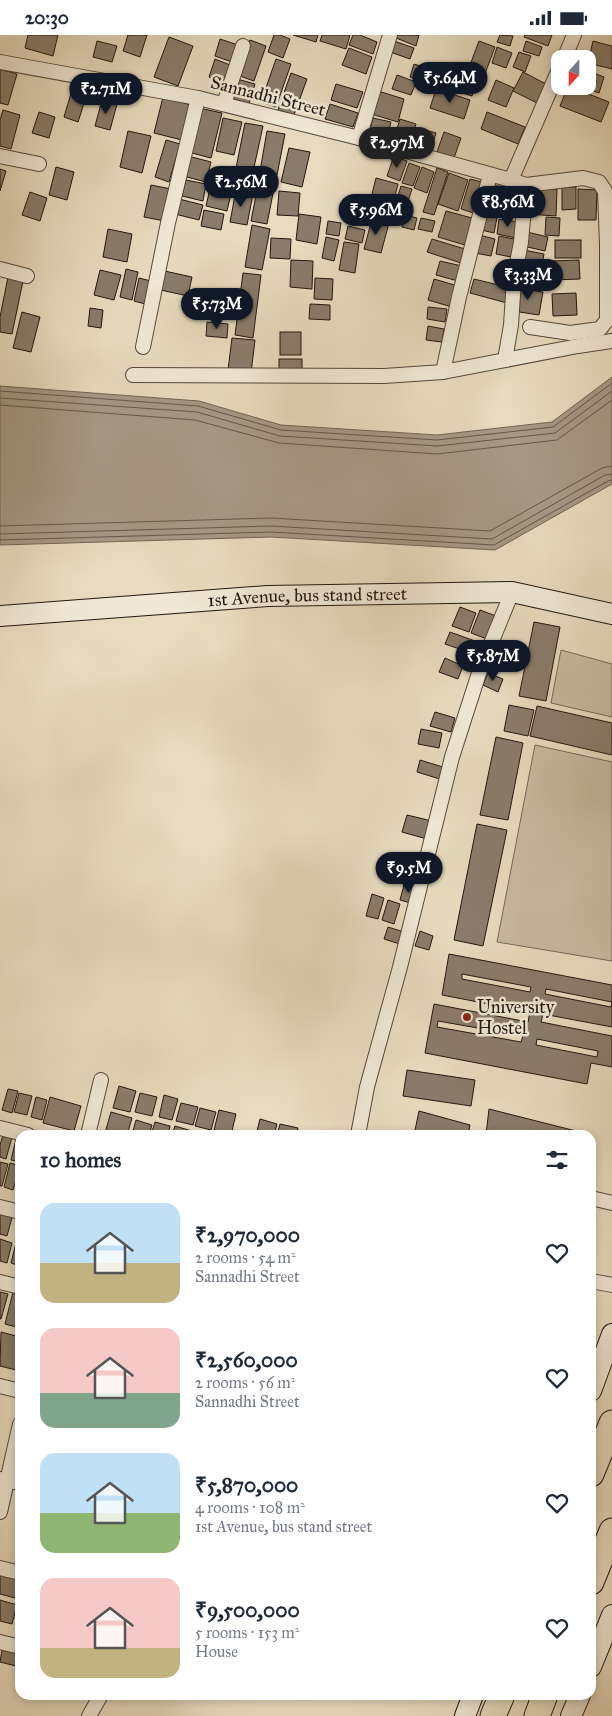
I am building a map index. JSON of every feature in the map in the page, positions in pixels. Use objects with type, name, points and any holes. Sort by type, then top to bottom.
[{"type":"highway","points":[[596,1462],[612,1423]]},
{"type":"highway","points":[[596,1570],[612,1531]]},
{"type":"highway","points":[[493,1716],[500,1700]]},
{"type":"highway","points":[[537,1716],[543,1700]]},
{"type":"street","points":[[360,138],[390,35]]},
{"type":"street","points":[[568,50],[574,35]]},
{"type":"street","points":[[224,104],[243,47]]},
{"type":"street","name":"Sannadhi Street","points":[[0,62],[224,104],[360,138],[526,185],[583,178],[598,182],[605,191],[608,244],[607,320],[600,329],[570,333],[530,327]]},
{"type":"street","points":[[511,180],[551,88]]},
{"type":"street","points":[[143,347],[168,223],[198,98]]},
{"type":"street","points":[[0,156],[39,164]]},
{"type":"street","points":[[443,372],[459,297],[490,175]]},
{"type":"street","points":[[505,360],[511,325],[514,279],[521,242],[526,185]]},
{"type":"street","points":[[0,269],[27,276]]},
{"type":"street","points":[[133,375],[384,376],[443,372],[612,341]]},
{"type":"street","points":[[359,1130],[367,1087],[400,967],[452,757],[479,673],[512,592]]},
{"type":"street","name":"1st Avenue, bus stand street","points":[[0,616],[268,596],[512,592],[612,614]]},
{"type":"street","points":[[89,1130],[102,1080]]},
{"type":"street","points":[[0,1128],[15,1132]]},
{"type":"street","points":[[596,1199],[612,1203]]},
{"type":"street","points":[[0,1207],[15,1211]]},
{"type":"street","points":[[596,1282],[612,1285]]},
{"type":"street","points":[[0,1283],[15,1286]]},
{"type":"street","points":[[596,1378],[612,1335]]},
{"type":"street","points":[[0,1386],[15,1390]]},
{"type":"street","points":[[0,1512],[15,1450]]},
{"type":"street","points":[[0,1569],[15,1572]]},
{"type":"street","points":[[596,1655],[612,1615]]},
{"type":"street","points":[[0,1642],[15,1646]]},
{"type":"street","points":[[89,1716],[98,1700]]},
{"type":"street","points":[[465,1716],[471,1700]]},
{"type":"street","points":[[571,1716],[578,1700]]},
{"type":"shaded area","points":[[561,650],[612,664],[612,717],[551,703]]},
{"type":"shaded area","points":[[535,745],[612,762],[612,961],[497,942]]},
{"type":"water","points":[[612,377],[612,484],[495,550],[271,537],[0,545],[0,386],[199,401],[281,425],[437,435],[552,422]]},
{"type":"building","points":[[28,35],[58,35],[53,56],[25,48]]},
{"type":"building","points":[[128,35],[147,35],[140,57],[123,51]]},
{"type":"building","points":[[274,35],[290,39],[283,58],[268,52]]},
{"type":"building","points":[[293,35],[318,35],[316,42]]},
{"type":"building","points":[[322,35],[350,35],[346,49],[320,41]]},
{"type":"building","points":[[353,35],[360,35],[377,42],[373,54],[349,45]]},
{"type":"building","points":[[398,35],[419,35],[416,46],[396,38]]},
{"type":"building","points":[[500,35],[513,36],[510,46],[497,42]]},
{"type":"building","points":[[525,35],[552,35],[548,46],[524,37]]},
{"type":"building","points":[[169,37],[193,46],[178,86],[154,77]]},
{"type":"building","points":[[220,39],[238,45],[232,62],[215,56]]},
{"type":"building","points":[[250,40],[266,46],[254,81],[237,75]]},
{"type":"building","points":[[97,41],[117,46],[112,62],[93,57]]},
{"type":"building","points":[[394,41],[414,48],[410,59],[390,52]]},
{"type":"building","points":[[479,41],[495,47],[483,79],[467,73]]},
{"type":"building","points":[[526,41],[542,47],[539,56],[523,51]]},
{"type":"building","points":[[593,41],[612,46],[612,69],[596,65],[596,50],[591,50]]},
{"type":"building","points":[[497,47],[512,53],[506,68],[492,63]]},
{"type":"building","points":[[349,48],[372,57],[366,74],[342,65]]},
{"type":"building","points":[[519,52],[531,56],[525,72],[513,67]]},
{"type":"building","points":[[215,59],[230,65],[223,82],[209,77]]},
{"type":"building","points":[[276,59],[291,64],[276,107],[261,102]]},
{"type":"building","points":[[414,64],[430,69],[426,83],[410,77]]},
{"type":"building","points":[[0,69],[17,74],[8,105],[0,103]]},
{"type":"building","points":[[432,69],[442,72],[438,85],[427,82]]},
{"type":"building","points":[[444,72],[476,82],[472,96],[440,86]]},
{"type":"building","points":[[523,72],[548,85],[539,104],[513,91]]},
{"type":"building","points":[[291,73],[307,79],[294,115],[278,110]]},
{"type":"building","points":[[596,74],[604,77],[599,93],[596,92]]},
{"type":"building","points":[[397,75],[416,82],[411,95],[392,89]]},
{"type":"building","points":[[237,79],[255,84],[249,104],[231,98]]},
{"type":"building","points":[[496,80],[514,88],[506,107],[488,100]]},
{"type":"building","points":[[336,84],[363,92],[357,108],[331,100]]},
{"type":"building","points":[[436,89],[470,100],[464,119],[430,108]]},
{"type":"building","points":[[72,90],[87,94],[78,122],[64,117]]},
{"type":"building","points":[[378,91],[404,99],[398,122],[371,114]]},
{"type":"building","points":[[564,95],[591,95],[609,102],[601,122],[560,106]]},
{"type":"building","points":[[163,97],[191,105],[182,140],[154,133]]},
{"type":"building","points":[[102,100],[117,104],[110,130],[95,126]]},
{"type":"building","points":[[330,104],[358,113],[353,127],[325,119]]},
{"type":"building","points":[[199,108],[222,113],[211,158],[188,152]]},
{"type":"building","points":[[3,110],[20,115],[11,149],[0,146],[0,120]]},
{"type":"building","points":[[39,112],[55,117],[49,138],[32,133]]},
{"type":"building","points":[[487,112],[525,127],[518,144],[481,129]]},
{"type":"building","points":[[223,118],[242,122],[234,155],[216,151]]},
{"type":"building","points":[[373,118],[391,122],[387,138],[369,134]]},
{"type":"building","points":[[400,119],[416,124],[411,140],[395,135]]},
{"type":"building","points":[[245,123],[263,126],[253,172],[236,168]]},
{"type":"building","points":[[418,128],[436,133],[430,152],[413,148]]},
{"type":"building","points":[[128,131],[151,136],[142,173],[120,167]]},
{"type":"building","points":[[267,131],[285,134],[277,175],[260,171]]},
{"type":"building","points":[[444,132],[461,138],[454,158],[437,152]]},
{"type":"building","points":[[166,140],[180,144],[169,182],[155,177]]},
{"type":"building","points":[[289,148],[310,152],[302,187],[281,182]]},
{"type":"building","points":[[188,156],[211,162],[206,182],[183,176]]},
{"type":"building","points":[[394,156],[407,161],[400,181],[387,176]]},
{"type":"building","points":[[409,163],[420,167],[413,186],[402,183]]},
{"type":"building","points":[[56,167],[74,172],[67,200],[49,195]]},
{"type":"building","points":[[422,167],[434,172],[427,193],[414,188]]},
{"type":"building","points":[[437,168],[448,172],[434,215],[423,212]]},
{"type":"building","points":[[0,169],[6,171],[0,191]]},
{"type":"building","points":[[213,172],[233,178],[229,193],[209,188]]},
{"type":"building","points":[[449,173],[468,180],[458,211],[438,204]]},
{"type":"building","points":[[376,178],[398,184],[389,219],[367,214]]},
{"type":"building","points":[[470,179],[486,183],[477,214],[461,209]]},
{"type":"building","points":[[186,180],[206,184],[203,201],[182,196]]},
{"type":"building","points":[[259,180],[275,183],[267,224],[251,221]]},
{"type":"building","points":[[151,185],[171,189],[165,221],[144,217]]},
{"type":"building","points":[[489,185],[508,187],[505,206],[486,203]]},
{"type":"building","points":[[401,186],[412,189],[405,211],[394,208]]},
{"type":"building","points":[[562,187],[576,187],[576,209],[562,210]]},
{"type":"building","points":[[527,188],[557,189],[556,216],[526,214]]},
{"type":"building","points":[[578,189],[597,190],[596,220],[578,220]]},
{"type":"building","points":[[236,190],[253,194],[247,225],[230,222]]},
{"type":"building","points":[[279,191],[300,193],[298,216],[277,215]]},
{"type":"building","points":[[30,192],[47,198],[40,221],[22,215]]},
{"type":"building","points":[[209,193],[230,198],[227,211],[206,206]]},
{"type":"building","points":[[179,199],[203,205],[199,220],[175,214]]},
{"type":"building","points":[[204,210],[224,214],[221,230],[201,226]]},
{"type":"building","points":[[446,211],[472,218],[465,245],[438,237]]},
{"type":"building","points":[[299,214],[321,217],[317,244],[296,240]]},
{"type":"building","points":[[405,215],[417,218],[414,230],[402,227]]},
{"type":"building","points":[[480,215],[497,218],[494,233],[477,229]]},
{"type":"building","points":[[546,217],[560,218],[559,236],[545,235]]},
{"type":"building","points":[[421,218],[435,221],[432,232],[418,229]]},
{"type":"building","points":[[372,219],[389,223],[381,253],[364,249]]},
{"type":"building","points":[[499,219],[518,222],[516,238],[497,234]]},
{"type":"building","points":[[328,221],[341,223],[339,236],[326,234]]},
{"type":"building","points":[[252,225],[270,229],[262,270],[245,267]]},
{"type":"building","points":[[348,226],[365,230],[362,243],[345,239]]},
{"type":"building","points":[[108,229],[132,234],[127,262],[103,257]]},
{"type":"building","points":[[527,232],[548,237],[545,251],[523,246]]},
{"type":"building","points":[[479,235],[495,239],[491,256],[475,253]]},
{"type":"building","points":[[499,236],[519,240],[516,258],[496,254]]},
{"type":"building","points":[[326,237],[339,240],[334,261],[322,258]]},
{"type":"building","points":[[271,238],[291,239],[290,259],[270,258]]},
{"type":"building","points":[[432,239],[465,249],[461,263],[427,252]]},
{"type":"building","points":[[555,240],[581,240],[581,258],[555,258]]},
{"type":"building","points":[[344,242],[359,244],[355,273],[339,270]]},
{"type":"building","points":[[524,250],[544,254],[541,269],[521,265]]},
{"type":"building","points":[[291,260],[313,261],[312,289],[290,287]]},
{"type":"building","points":[[579,260],[580,279],[552,280],[551,261]]},
{"type":"building","points":[[440,261],[462,266],[458,281],[436,275]]},
{"type":"building","points":[[126,269],[138,272],[132,300],[120,297]]},
{"type":"building","points":[[100,270],[121,275],[114,300],[94,295]]},
{"type":"building","points":[[160,270],[192,277],[188,296],[156,289]]},
{"type":"building","points":[[517,270],[548,273],[547,287],[515,283]]},
{"type":"building","points":[[243,273],[261,275],[253,338],[235,335]]},
{"type":"building","points":[[8,277],[23,281],[12,334],[0,332],[0,317]]},
{"type":"building","points":[[139,278],[155,282],[149,305],[134,301]]},
{"type":"building","points":[[315,278],[333,279],[332,300],[314,299]]},
{"type":"building","points":[[434,279],[458,286],[452,307],[428,300]]},
{"type":"building","points":[[474,279],[511,288],[507,303],[470,293]]},
{"type":"building","points":[[517,288],[543,292],[539,315],[513,311]]},
{"type":"building","points":[[576,293],[577,315],[553,316],[552,294]]},
{"type":"building","points":[[310,304],[330,305],[330,320],[309,319]]},
{"type":"building","points":[[428,307],[447,309],[445,322],[427,319]]},
{"type":"building","points":[[90,308],[103,310],[101,328],[88,326]]},
{"type":"building","points":[[22,312],[40,317],[31,352],[13,348]]},
{"type":"building","points":[[207,322],[228,324],[227,338],[206,336]]},
{"type":"building","points":[[428,326],[444,329],[442,342],[426,340]]},
{"type":"building","points":[[280,332],[301,332],[301,355],[280,355]]},
{"type":"building","points":[[232,338],[255,340],[251,373],[228,370]]},
{"type":"building","points":[[279,359],[302,359],[302,372],[279,372]]},
{"type":"building","points":[[460,607],[476,613],[469,632],[452,626]]},
{"type":"building","points":[[480,610],[496,616],[487,639],[471,633]]},
{"type":"building","points":[[534,622],[560,627],[546,701],[519,696]]},
{"type":"building","points":[[450,632],[475,641],[471,653],[445,644]]},
{"type":"building","points":[[445,658],[463,666],[458,679],[439,672]]},
{"type":"building","points":[[488,673],[503,679],[498,692],[483,685]]},
{"type":"building","points":[[509,705],[534,710],[528,736],[504,731]]},
{"type":"building","points":[[537,706],[612,723],[612,755],[530,736]]},
{"type":"building","points":[[435,712],[455,718],[451,732],[430,726]]},
{"type":"building","points":[[421,729],[442,733],[439,748],[418,744]]},
{"type":"building","points":[[496,737],[523,743],[508,820],[480,815]]},
{"type":"building","points":[[420,760],[446,768],[443,780],[417,772]]},
{"type":"building","points":[[407,815],[432,821],[427,839],[402,832]]},
{"type":"building","points":[[477,824],[507,830],[483,946],[454,940]]},
{"type":"building","points":[[404,885],[419,889],[414,904],[400,900]]},
{"type":"building","points":[[372,894],[384,898],[378,919],[366,916]]},
{"type":"building","points":[[388,900],[400,904],[394,924],[382,920]]},
{"type":"building","points":[[388,927],[404,932],[400,944],[384,939]]},
{"type":"building","points":[[420,931],[433,936],[429,950],[415,946]]},
{"type":"building","name":"University Hostel","points":[[449,954],[612,985],[612,1002],[612,1027],[543,1014],[541,1022],[612,1036],[612,1067],[591,1063],[587,1084],[425,1053],[434,1004],[528,1022],[530,1012],[442,995]],"holes":[[[462,974],[531,987],[530,992],[462,979]],[[546,989],[612,1002],[611,1007],[545,994]],[[438,1021],[523,1036],[521,1042],[437,1027]],[[537,1039],[598,1051],[597,1057],[536,1045]]]},
{"type":"building","points":[[407,1070],[475,1080],[471,1106],[403,1096]]},
{"type":"building","points":[[119,1086],[136,1091],[130,1112],[113,1108]]},
{"type":"building","points":[[8,1089],[18,1091],[12,1113],[2,1110]]},
{"type":"building","points":[[19,1093],[32,1096],[27,1115],[14,1112]]},
{"type":"building","points":[[140,1093],[157,1097],[152,1116],[135,1112]]},
{"type":"building","points":[[164,1095],[178,1099],[172,1120],[159,1117]]},
{"type":"building","points":[[36,1097],[47,1100],[42,1120],[31,1117]]},
{"type":"building","points":[[50,1097],[81,1106],[74,1130],[43,1123]]},
{"type":"building","points":[[181,1103],[198,1107],[193,1125],[176,1121]]},
{"type":"building","points":[[200,1108],[216,1112],[211,1130],[195,1126]]},
{"type":"building","points":[[489,1109],[572,1130],[487,1130]]},
{"type":"building","points":[[219,1110],[236,1114],[232,1130],[214,1130]]},
{"type":"building","points":[[419,1111],[470,1125],[469,1130],[415,1130]]},
{"type":"building","points":[[111,1112],[132,1118],[128,1130],[106,1130]]},
{"type":"building","points":[[260,1119],[277,1124],[275,1130],[257,1130]]},
{"type":"building","points":[[136,1120],[152,1125],[150,1130],[133,1130]]},
{"type":"building","points":[[155,1122],[170,1126],[169,1130],[153,1130]]},
{"type":"building","points":[[280,1124],[298,1128],[297,1130],[278,1130]]},
{"type":"building","points":[[175,1126],[189,1130],[174,1130]]},
{"type":"building","points":[[3,1135],[12,1137],[6,1159],[0,1157],[0,1145]]},
{"type":"building","points":[[15,1143],[15,1161],[11,1160]]},
{"type":"building","points":[[0,1162],[8,1164],[2,1186],[0,1186]]},
{"type":"building","points":[[10,1163],[15,1164],[13,1190],[4,1187]]},
{"type":"building","points":[[0,1210],[13,1214],[7,1236],[0,1234]]},
{"type":"building","points":[[0,1239],[12,1243],[7,1263],[0,1261]]},
{"type":"building","points":[[15,1247],[15,1264],[11,1263]]},
{"type":"building","points":[[14,1288],[15,1288],[15,1327],[5,1324]]},
{"type":"building","points":[[0,1292],[8,1294],[1,1319],[0,1319]]},
{"type":"building","points":[[1,1332],[15,1336],[15,1370],[0,1366]]},
{"type":"building","points":[[0,1573],[15,1577],[15,1598],[0,1594]]},
{"type":"building","points":[[0,1600],[15,1604],[12,1624],[0,1621]]},
{"type":"building","points":[[2,1650],[15,1653],[15,1666],[0,1662]]},
{"type":"place","name":"University Hostel","points":[[467,1017]]}]
